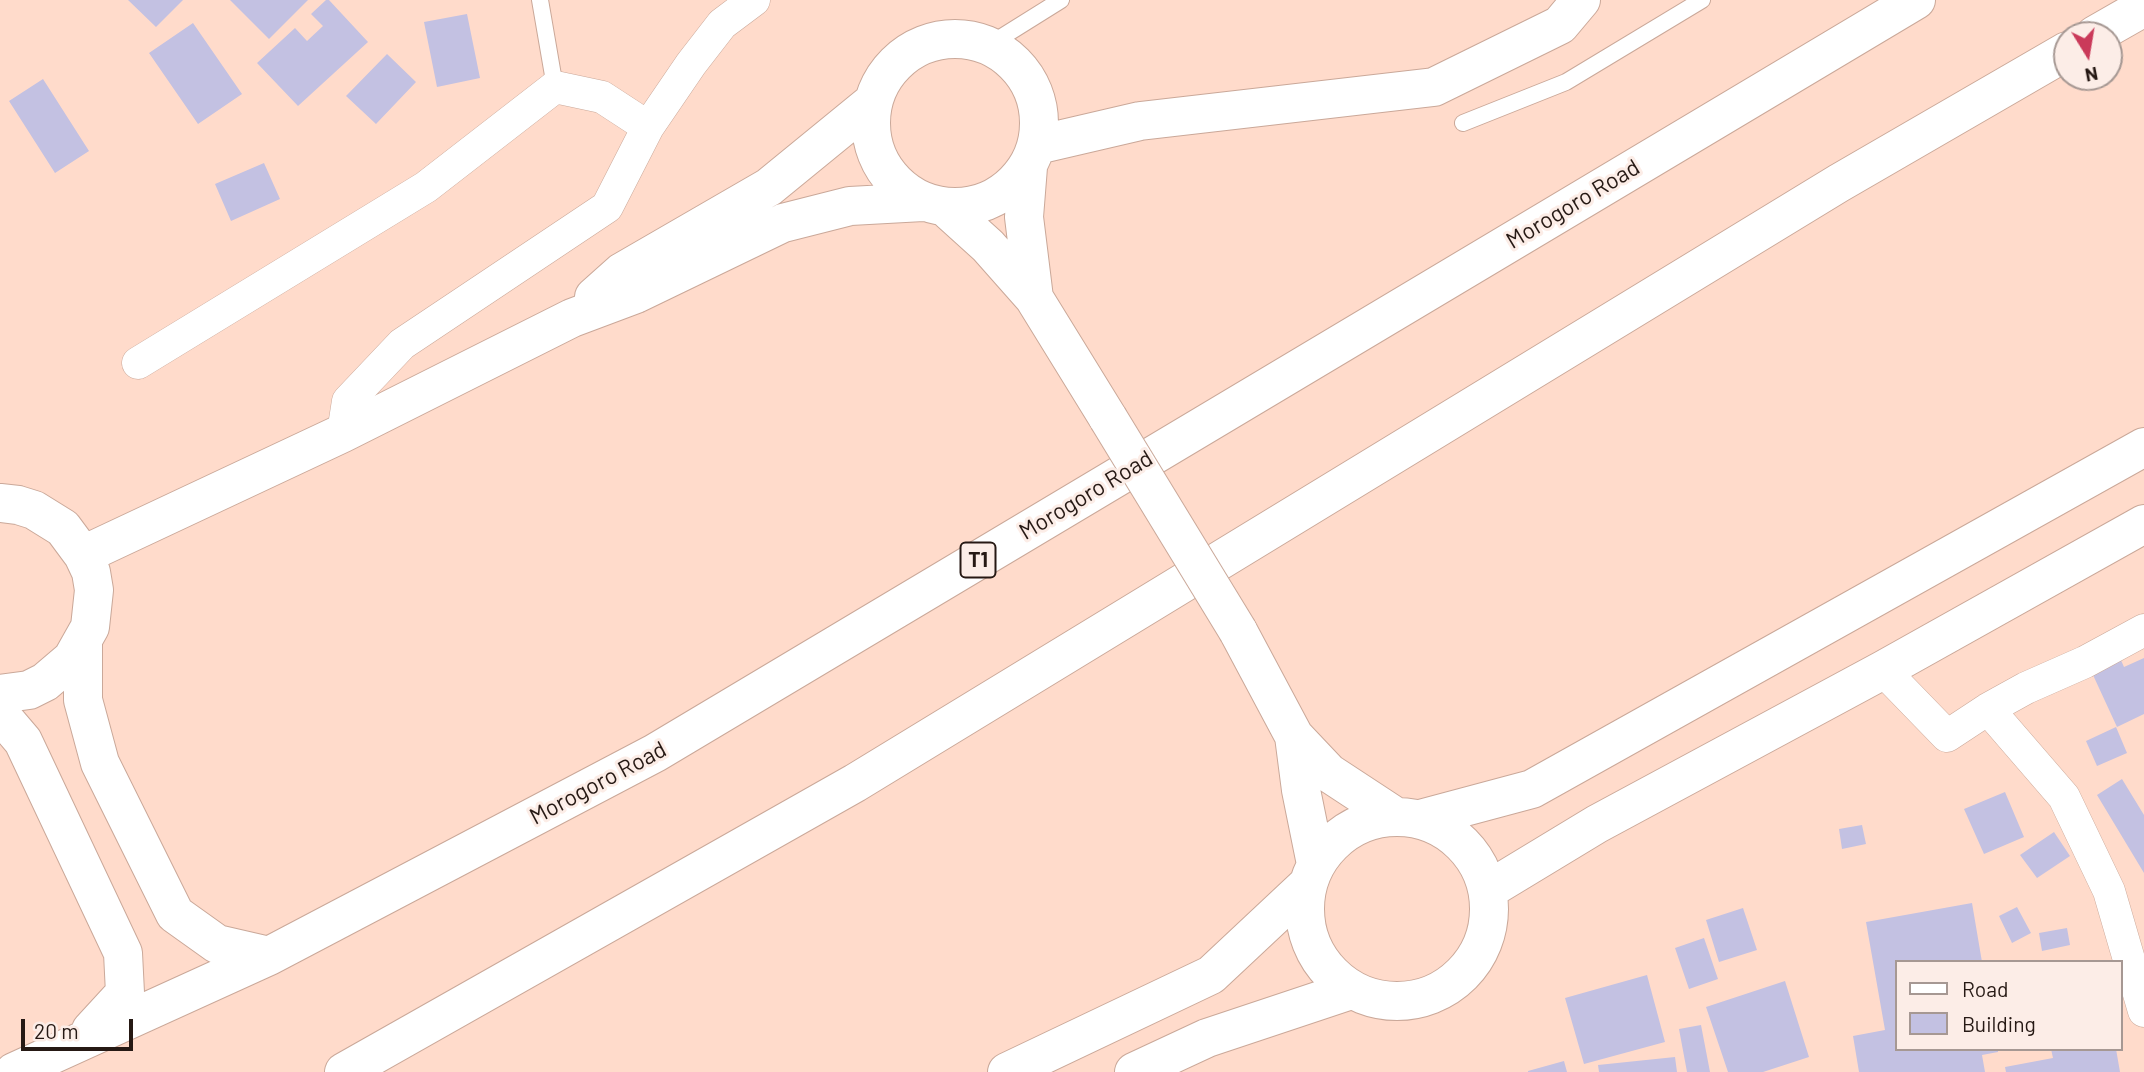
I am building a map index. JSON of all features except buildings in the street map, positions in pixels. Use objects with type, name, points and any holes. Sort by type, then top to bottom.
[{"type":"main road","points":[[83,555],[343,433],[572,317],[636,294],[783,223],[850,206],[970,207],[993,199],[1013,186],[1033,156],[1140,121],[1434,86],[1560,25],[1581,0]]},
{"type":"main road","name":"Morogoro Road","points":[[14,1072],[270,956],[655,753],[1916,0]]},
{"type":"main road","points":[[2120,21],[2144,7]]},
{"type":"main road","points":[[1034,298],[1024,217],[1040,121],[1036,98],[1026,76],[1010,58],[989,45],[965,39],[942,40],[918,47],[898,61],[883,80],[873,102],[870,126],[874,150],[885,172],[901,189],[934,205],[988,246],[1034,298],[1238,632],[1294,736],[1329,773],[1408,818],[1442,828],[1462,843],[1477,862],[1488,890],[1490,908],[1487,932],[1478,954],[1463,974],[1444,988],[1422,998],[1398,1002],[1374,999],[1351,990],[1332,975],[1317,956],[1307,934],[1304,911],[1311,875],[1294,736]]},
{"type":"main road","points":[[344,1072],[855,783],[1839,183],[2053,59]]},
{"type":"main road","points":[[572,317],[622,272],[769,187],[873,102]]},
{"type":"main road","points":[[1007,1072],[1211,975],[1311,875],[1330,844],[1350,829],[1372,820],[1408,818],[1532,789],[2144,447]]},
{"type":"main road","points":[[0,503],[18,505],[49,517],[63,528],[83,555],[91,572],[94,590],[90,627],[83,644],[72,659],[45,682],[29,690],[0,694]]},
{"type":"main road","points":[[1488,890],[1597,824],[1883,670],[2144,524]]},
{"type":"main road","points":[[83,644],[83,700],[100,763],[175,914],[217,944],[270,956]]},
{"type":"main road","points":[[0,714],[23,741],[122,953],[125,993],[82,1039]]},
{"type":"main road","points":[[1135,1072],[1207,1038],[1351,990]]},
{"type":"street","points":[[343,433],[348,401],[402,344],[607,207],[648,127],[691,64],[722,24],[754,0]]},
{"type":"street","points":[[138,363],[426,187],[555,88],[602,97],[648,127]]},
{"type":"street","points":[[1883,670],[1947,736],[1988,709],[2144,631]]},
{"type":"street","points":[[1988,709],[2064,797],[2109,891],[2144,1011]]},
{"type":"lane","points":[[540,0],[555,88]]},
{"type":"lane","points":[[989,45],[1061,0]]},
{"type":"lane","points":[[1463,123],[1566,82],[1702,0]]}]
